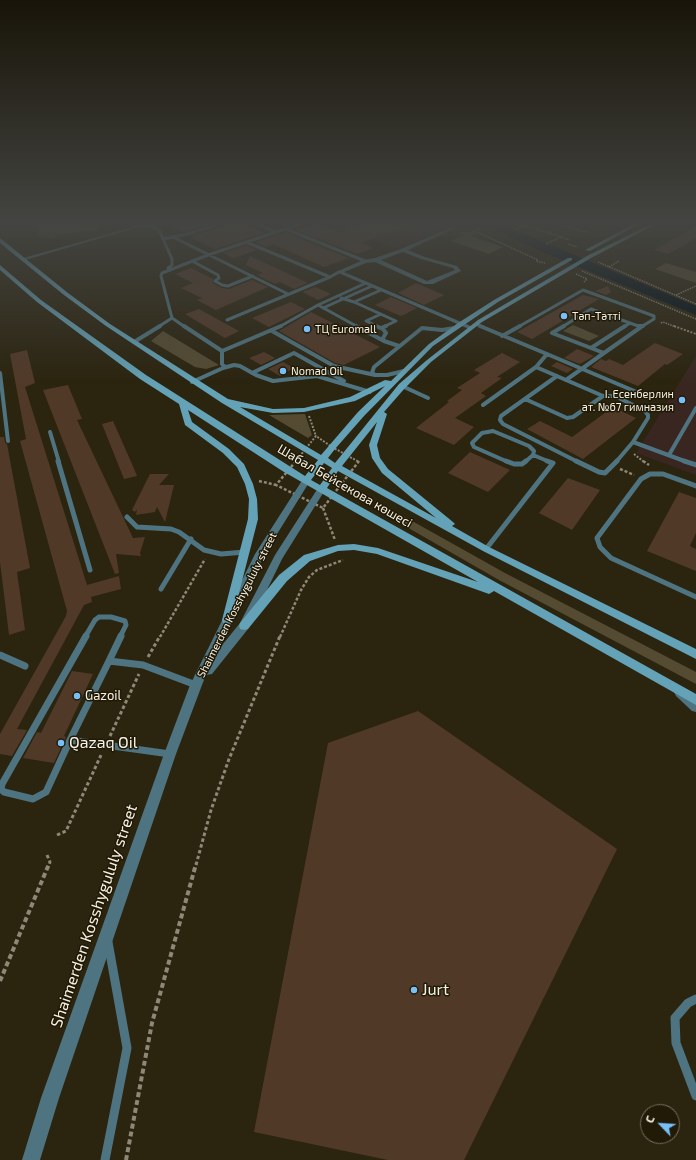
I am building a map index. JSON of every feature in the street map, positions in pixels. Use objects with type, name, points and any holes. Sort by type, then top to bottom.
[{"type":"main road","name":"Шабал Бейсекова көшесі","points":[[12,277],[39,301],[143,377],[287,470],[696,700]]},
{"type":"main road","name":"Шабал Бейсекова көшесі","points":[[46,277],[96,316],[192,382],[304,449],[486,549],[696,654]]},
{"type":"main road","name":"Shaimerden Kosshygululy street","points":[[306,481],[332,447],[361,414],[401,373],[431,346],[457,326],[496,301],[539,277]]},
{"type":"main road","name":"Shaimerden Kosshygululy street","points":[[321,490],[337,467],[402,386],[429,361],[473,326],[554,277]]},
{"type":"main road","points":[[224,401],[273,411],[304,410],[352,399],[370,392],[401,373]]},
{"type":"main road","points":[[183,403],[188,423],[226,451],[240,466],[249,484],[253,499],[253,519],[227,620]]},
{"type":"main road","points":[[385,409],[373,445],[376,458],[385,471],[469,540]]},
{"type":"main road","points":[[244,626],[283,578],[307,558],[338,548],[354,547],[378,551],[515,599]]},
{"type":"street","points":[[350,277],[457,326],[473,326]]},
{"type":"street","points":[[413,277],[426,283],[431,283],[444,277]]},
{"type":"street","name":"Shaimerden Kosshygululy street","points":[[31,1160],[50,1098],[170,754],[196,686],[260,554],[306,481]]},
{"type":"street","name":"Shaimerden Kosshygululy street","points":[[196,686],[244,626],[278,558],[321,490]]},
{"type":"street","points":[[677,690],[696,707]]},
{"type":"lane","points":[[161,277],[172,318],[222,351]]},
{"type":"lane","points":[[219,277],[215,281],[217,284],[228,286],[250,277]]},
{"type":"lane","points":[[255,277],[288,294]]},
{"type":"lane","points":[[227,320],[330,277]]},
{"type":"lane","points":[[222,351],[272,331],[337,296],[369,285]]},
{"type":"lane","points":[[323,308],[369,285]]},
{"type":"lane","points":[[354,302],[381,290]]},
{"type":"lane","points":[[502,336],[583,290],[654,316],[654,319],[566,380]]},
{"type":"lane","points":[[337,296],[396,321],[381,328]]},
{"type":"lane","points":[[318,305],[384,341],[399,346]]},
{"type":"lane","points":[[604,353],[552,333],[591,309],[641,328]]},
{"type":"lane","points":[[381,314],[366,321],[381,328],[386,333],[384,341]]},
{"type":"lane","points":[[134,342],[172,318]]},
{"type":"lane","points":[[591,348],[630,323]]},
{"type":"lane","points":[[375,375],[372,373],[372,370],[422,328],[442,330],[457,326]]},
{"type":"lane","points":[[473,326],[583,368],[639,393]]},
{"type":"lane","points":[[272,331],[334,366],[375,375],[401,373]]},
{"type":"lane","points":[[222,351],[222,364],[225,367]]},
{"type":"lane","points":[[252,373],[294,353],[353,386]]},
{"type":"lane","points":[[483,405],[536,367],[547,354]]},
{"type":"lane","points":[[192,382],[225,367],[240,366],[252,373],[274,381],[317,376],[370,392]]},
{"type":"lane","points":[[536,367],[603,396]]},
{"type":"lane","points":[[0,373],[8,441]]},
{"type":"lane","points":[[525,400],[567,418],[573,417],[603,396],[608,395],[615,396],[645,411],[648,418],[633,442],[606,473],[599,472],[504,424],[500,420],[501,416],[557,376]]},
{"type":"lane","points":[[402,386],[428,398]]},
{"type":"lane","points":[[669,455],[696,408]]},
{"type":"lane","points":[[493,431],[529,446],[534,451],[533,455],[522,464],[514,464],[474,447],[472,443],[482,433],[493,431]]},
{"type":"lane","points":[[50,432],[90,570]]},
{"type":"lane","points":[[633,442],[696,465]]},
{"type":"lane","points":[[486,549],[553,463],[533,455]]},
{"type":"lane","points":[[696,486],[663,474],[650,474],[641,478],[597,538],[600,547],[611,558],[696,597]]},
{"type":"lane","points":[[127,517],[137,527],[171,528],[191,539],[204,550],[221,554],[245,552]]},
{"type":"lane","points":[[161,589],[191,539]]},
{"type":"lane","points":[[111,617],[125,621],[126,625],[70,740],[46,792],[33,798],[4,792],[1,789],[2,784],[95,620],[99,618],[111,617]]},
{"type":"lane","points":[[0,655],[25,666]]},
{"type":"lane","points":[[109,661],[143,665],[196,686]]},
{"type":"lane","points":[[70,740],[170,754]]},
{"type":"lane","points":[[105,1160],[127,1048],[107,935]]},
{"type":"lane","points":[[696,999],[688,1003],[675,1018],[676,1043],[696,1096]]},
{"type":"path","points":[[597,277],[696,319]]},
{"type":"path","points":[[633,277],[696,304]]},
{"type":"path","points":[[676,295],[696,286]]},
{"type":"path","points":[[641,328],[652,328],[663,322],[696,334]]},
{"type":"path","points":[[276,485],[316,436],[332,447]]},
{"type":"path","points":[[626,450],[663,474]]},
{"type":"path","points":[[613,466],[641,478]]},
{"type":"path","points":[[333,497],[350,474]]},
{"type":"path","points":[[249,484],[258,481],[276,485],[296,495]]},
{"type":"path","points":[[323,508],[345,564]]},
{"type":"path","points":[[57,836],[66,831],[143,665],[206,557],[205,555]]},
{"type":"path","points":[[126,1160],[152,1023],[211,810],[229,759],[285,624],[301,590],[309,577],[317,570],[343,560]]},
{"type":"path","points":[[0,981],[50,862],[47,855]]},
{"type":"shaded area","points":[[679,277],[696,277],[696,283]]},
{"type":"shaded area","points":[[573,325],[599,336],[589,341],[563,331]]},
{"type":"shaded area","points":[[163,331],[219,365],[206,369],[195,367],[151,341]]},
{"type":"shaded area","name":"І. Есенберлин ат. №67 гимназия","points":[[696,356],[696,475],[636,453]]},
{"type":"shaded area","points":[[305,414],[312,435],[308,438],[269,415]]},
{"type":"shaded area","points":[[405,517],[505,573],[696,672],[696,684],[499,580],[398,522]]},
{"type":"building","points":[[181,277],[209,277],[213,279],[213,283],[222,288],[229,289],[252,280],[268,287],[216,310],[197,300],[202,298],[181,288],[193,283]]},
{"type":"building","points":[[261,277],[295,277],[308,283],[294,289],[280,282],[275,284]]},
{"type":"building","points":[[416,283],[444,295],[424,305],[398,293]]},
{"type":"building","points":[[608,286],[611,292],[606,295],[595,291]]},
{"type":"building","points":[[315,287],[331,294],[318,300],[302,292]]},
{"type":"building","points":[[583,295],[599,299],[532,339],[517,332]]},
{"type":"building","points":[[391,297],[417,308],[401,316],[375,305]]},
{"type":"building","points":[[291,302],[305,309],[269,327],[252,318]]},
{"type":"building","points":[[199,309],[239,331],[225,338],[185,314]]},
{"type":"building","points":[[311,312],[380,347],[344,365],[335,363],[279,331]]},
{"type":"building","points":[[655,343],[683,354],[667,365],[665,364],[638,386],[591,367],[601,359],[606,361],[609,359],[623,365]]},
{"type":"building","points":[[577,349],[594,356],[580,364],[564,358]]},
{"type":"building","points":[[27,350],[35,383],[25,387],[87,585],[119,576],[121,589],[91,597],[92,602],[84,605],[17,729],[27,730],[12,756],[0,754],[0,734],[66,616],[67,611],[20,441],[26,439],[10,354]]},
{"type":"building","points":[[264,352],[275,358],[261,365],[249,358]]},
{"type":"building","points":[[502,353],[520,362],[497,377],[502,378],[481,393],[486,396],[455,418],[474,427],[454,445],[416,428],[462,390],[457,388],[480,373],[474,370]]},
{"type":"building","points":[[283,362],[294,368],[280,376],[268,369]]},
{"type":"building","points":[[557,362],[573,369],[567,373],[551,366]]},
{"type":"building","points":[[68,385],[82,419],[77,420],[133,538],[145,537],[140,553],[141,556],[116,554],[119,573],[115,574],[43,390]]},
{"type":"building","points":[[613,407],[636,418],[583,459],[527,429],[540,421],[572,437]]},
{"type":"building","points":[[113,421],[137,476],[124,479],[102,424]]},
{"type":"building","points":[[0,437],[4,437],[5,443],[7,444],[30,568],[17,572],[25,630],[9,635],[0,562]]},
{"type":"building","points":[[470,452],[510,470],[488,492],[448,473]]},
{"type":"building","points":[[150,474],[169,474],[159,485],[174,485],[165,522],[157,507],[155,512],[136,515],[137,509],[135,512],[132,510]]},
{"type":"building","points":[[568,478],[600,490],[572,530],[539,513]]},
{"type":"building","points":[[679,492],[696,498],[696,533],[690,546],[696,549],[696,571],[647,551]]},
{"type":"building","points":[[72,671],[93,674],[64,736],[66,737],[54,763],[23,758],[37,732],[41,733]]},
{"type":"building","name":"Jurt","points":[[418,711],[617,849],[464,1160],[388,1160],[254,1132],[328,743]]},
{"type":"waterway","points":[[615,277],[696,311]]},
{"type":"place","name":"Тәп-Тәтті","points":[[564,316]]},
{"type":"place","name":"ТЦ Euromall","points":[[307,329]]},
{"type":"place","name":"Nomad Oil","points":[[283,371]]},
{"type":"place","name":"І. Есенберлин ат. №67 гимназия","points":[[682,400]]},
{"type":"place","name":"Gazoil","points":[[77,696]]},
{"type":"place","name":"Qazaq Oil","points":[[61,743]]},
{"type":"place","name":"Jurt","points":[[414,990]]}]
